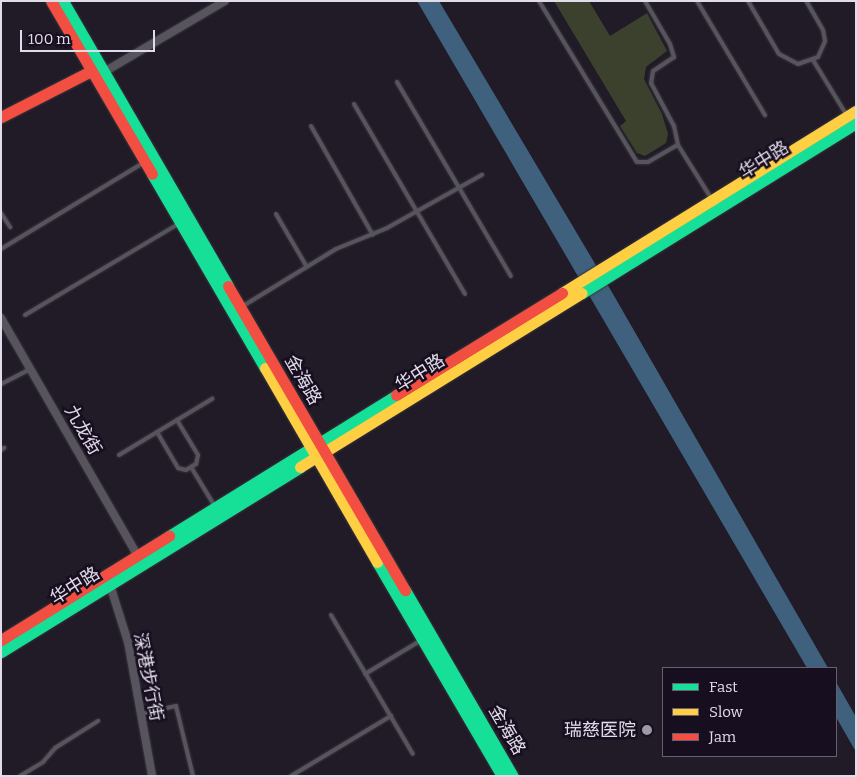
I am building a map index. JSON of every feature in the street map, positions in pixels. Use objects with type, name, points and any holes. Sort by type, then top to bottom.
[{"type":"main road","name":"金海路","points":[[51,1],[180,223],[514,776]]},
{"type":"main road","name":"金海路","points":[[63,1],[241,307],[422,640],[502,776]]},
{"type":"main road","points":[[1,117],[91,71]]},
{"type":"main road","name":"华中路","points":[[1,652],[110,585],[713,200],[853,117]]},
{"type":"main road","name":"华中路","points":[[1,640],[216,508],[318,451],[853,117]]},
{"type":"street","points":[[104,72],[225,1]]},
{"type":"street","name":"九龙街","points":[[1,318],[138,556]]},
{"type":"street","name":"深港步行街","points":[[110,585],[128,642],[152,776]]},
{"type":"lane","points":[[539,1],[637,162],[648,162],[678,145]]},
{"type":"lane","points":[[645,1],[673,50],[674,57],[652,71],[650,78],[674,126],[678,145],[713,200]]},
{"type":"lane","points":[[697,1],[766,115]]},
{"type":"lane","points":[[748,1],[784,59],[798,64],[813,60],[823,47],[824,36],[806,1]]},
{"type":"lane","points":[[813,60],[853,117]]},
{"type":"lane","points":[[398,82],[511,276]]},
{"type":"lane","points":[[354,104],[465,294]]},
{"type":"lane","points":[[311,126],[373,235]]},
{"type":"lane","points":[[1,249],[144,162]]},
{"type":"lane","points":[[241,307],[342,247],[373,235],[482,175]]},
{"type":"lane","points":[[1,213],[10,228]]},
{"type":"lane","points":[[276,214],[307,267]]},
{"type":"lane","points":[[25,315],[180,223]]},
{"type":"lane","points":[[1,384],[30,369]]},
{"type":"lane","points":[[119,455],[212,399]]},
{"type":"lane","points":[[157,432],[178,468],[186,470],[196,464],[198,455],[177,420]]},
{"type":"lane","points":[[191,467],[216,508]]},
{"type":"lane","points":[[331,615],[413,754]]},
{"type":"lane","points":[[365,674],[422,640]]},
{"type":"lane","points":[[141,714],[176,706],[193,776]]},
{"type":"lane","points":[[291,776],[391,716]]},
{"type":"lane","points":[[20,776],[43,762],[55,748],[98,722]]},
{"type":"green space","points":[[554,1],[589,1],[610,36],[647,13],[667,51],[646,67],[644,79],[662,114],[668,134],[666,143],[645,156],[637,153],[620,126],[626,121]]},
{"type":"water","points":[[417,1],[439,1],[613,294],[827,667],[806,667]]},
{"type":"water","points":[[837,684],[856,717],[856,752],[837,719]]},
{"type":"traffic: fast","points":[[63,1],[228,286]]},
{"type":"traffic: fast","points":[[582,293],[856,123]]},
{"type":"traffic: fast","points":[[152,174],[265,368]]},
{"type":"traffic: fast","points":[[169,536],[396,395]]},
{"type":"traffic: fast","points":[[1,652],[300,467]]},
{"type":"traffic: fast","points":[[377,562],[502,776]]},
{"type":"traffic: fast","points":[[405,590],[513,776]]},
{"type":"traffic: slow","points":[[562,293],[856,111]]},
{"type":"traffic: slow","points":[[300,467],[582,293]]},
{"type":"traffic: slow","points":[[265,368],[377,562]]},
{"type":"traffic: jam","points":[[51,1],[152,174]]},
{"type":"traffic: jam","points":[[1,117],[91,71]]},
{"type":"traffic: jam","points":[[228,286],[405,590]]},
{"type":"traffic: jam","points":[[396,395],[562,293]]},
{"type":"traffic: jam","points":[[1,640],[169,536]]},
{"type":"place","name":"瑞慈医院","points":[[647,730]]}]
